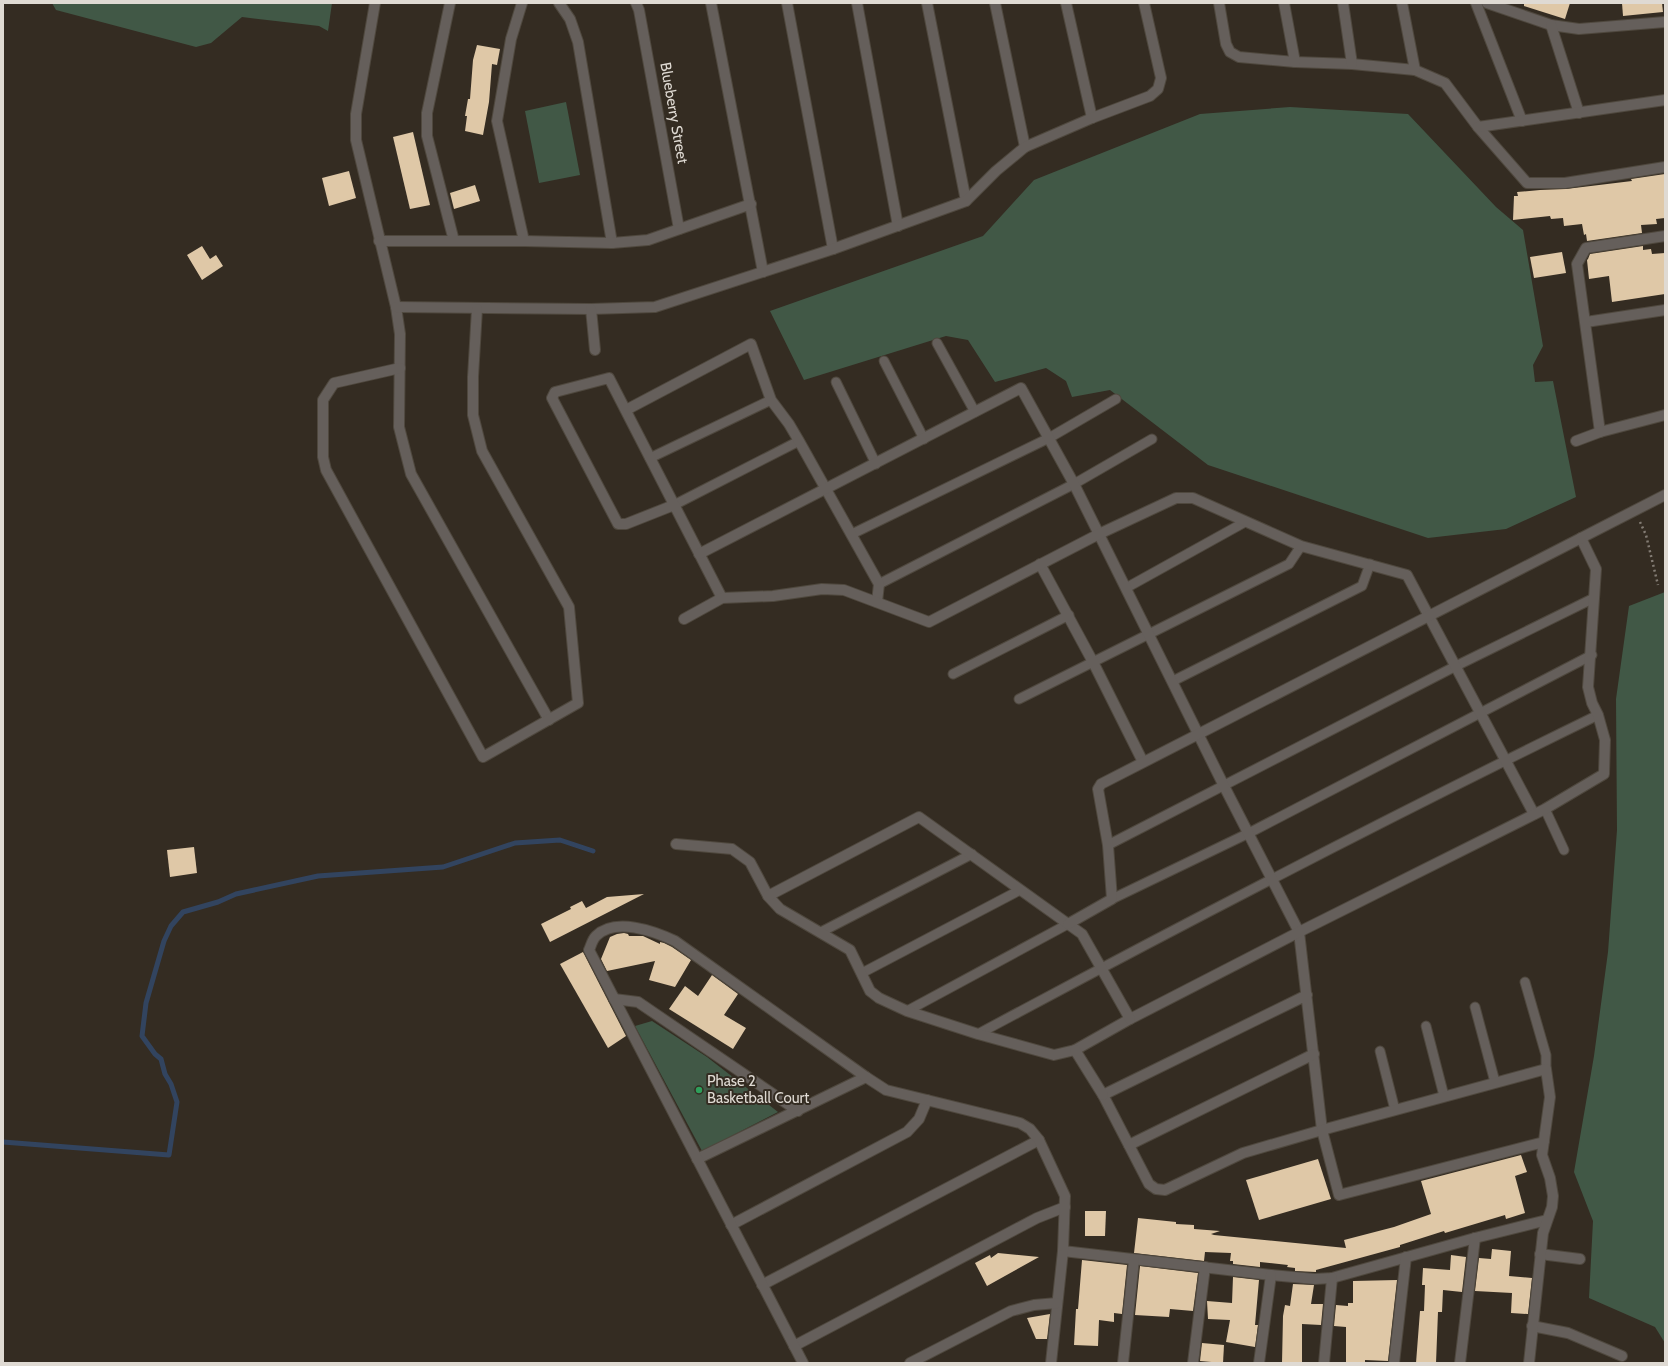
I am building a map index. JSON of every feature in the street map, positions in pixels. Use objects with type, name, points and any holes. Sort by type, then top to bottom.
[{"type":"street","points":[[375,3],[356,114],[356,140],[396,307],[400,334],[399,427],[411,474],[549,720]]},
{"type":"street","points":[[450,3],[427,113],[427,136],[454,241]]},
{"type":"street","points":[[522,3],[511,39],[497,121],[524,241]]},
{"type":"street","points":[[558,3],[570,19],[578,42],[612,243]]},
{"type":"street","name":"Blueberry Street","points":[[636,3],[640,10],[650,61],[679,229]]},
{"type":"street","points":[[711,3],[764,272]]},
{"type":"street","points":[[787,3],[833,249]]},
{"type":"street","points":[[857,3],[898,226]]},
{"type":"street","points":[[927,3],[966,201]]},
{"type":"street","points":[[995,3],[1025,147]]},
{"type":"street","points":[[1066,3],[1092,118]]},
{"type":"street","points":[[396,307],[477,309],[590,309],[655,307],[833,249],[966,201],[996,171],[1025,147],[1092,118],[1150,96],[1158,89],[1161,78],[1144,3]]},
{"type":"street","points":[[1218,3],[1226,44],[1230,52],[1240,57],[1295,62],[1352,64],[1415,70],[1445,83],[1478,127],[1527,183],[1565,183],[1665,167]]},
{"type":"street","points":[[1284,3],[1295,62]]},
{"type":"street","points":[[1343,3],[1352,64]]},
{"type":"street","points":[[1402,3],[1415,70]]},
{"type":"street","points":[[1476,3],[1522,121]]},
{"type":"street","points":[[1487,3],[1551,25],[1579,29],[1665,22]]},
{"type":"street","points":[[1551,25],[1579,113]]},
{"type":"street","points":[[1478,127],[1665,100]]},
{"type":"street","points":[[379,241],[524,241],[612,243],[648,240],[751,204]]},
{"type":"street","points":[[1600,432],[1577,264],[1586,248],[1665,236]]},
{"type":"street","points":[[400,368],[334,383],[323,400],[323,457],[326,470],[484,757],[578,703],[569,607],[482,451],[473,415],[473,377],[477,309]]},
{"type":"street","points":[[590,309],[595,350]]},
{"type":"street","points":[[1586,322],[1665,310]]},
{"type":"street","points":[[626,410],[751,344],[771,400],[789,424],[799,441],[879,584],[877,602]]},
{"type":"street","points":[[674,505],[626,524],[618,524],[552,398],[553,394],[555,392],[609,378],[722,598]]},
{"type":"street","points":[[699,554],[1021,388],[1074,484],[1224,786],[1299,932],[1322,1130],[1339,1195],[1544,1142]]},
{"type":"street","points":[[1576,442],[1600,432],[1665,415]]},
{"type":"street","points":[[1068,924],[1112,899],[1108,845],[1098,789],[1101,784],[1665,495]]},
{"type":"street","points":[[684,619],[722,598],[774,596],[822,589],[844,590],[929,622],[1099,534],[1176,498],[1184,497],[1203,502],[1301,546],[1408,575],[1534,814]]},
{"type":"street","points":[[676,844],[732,849],[750,862],[768,896],[780,909],[850,950],[870,991],[879,998],[907,1011],[978,1034],[1054,1055],[1074,1050],[1130,1019],[1299,932],[1545,809],[1604,774],[1605,740],[1588,687],[1592,655],[1596,569],[1581,538]]},
{"type":"street","points":[[1040,564],[1093,662],[1143,762]]},
{"type":"street","points":[[768,896],[919,817],[1082,934],[1130,1019]]},
{"type":"street","points":[[803,1363],[589,950],[594,937],[605,929],[628,927],[655,932],[675,941],[886,1090],[1020,1123],[1030,1129],[1039,1140],[1065,1196],[1063,1251],[1051,1363]]},
{"type":"street","points":[[1103,1095],[1307,995]]},
{"type":"street","points":[[614,999],[638,1002],[798,1111]]},
{"type":"street","points":[[1074,1050],[1103,1095],[1149,1184],[1156,1189],[1166,1190],[1243,1153],[1494,1082],[1546,1069],[1550,1097],[1542,1155],[1550,1178],[1553,1196],[1552,1207],[1542,1234],[1528,1363]]},
{"type":"street","points":[[1129,1145],[1314,1054]]},
{"type":"street","points":[[697,1159],[866,1077]]},
{"type":"street","points":[[731,1225],[907,1132],[919,1119],[927,1100]]},
{"type":"street","points":[[762,1285],[1039,1140]]},
{"type":"street","points":[[794,1346],[1037,1218],[1065,1207]]},
{"type":"street","points":[[1063,1251],[1271,1275],[1315,1279],[1332,1278],[1475,1238],[1547,1220]]},
{"type":"street","points":[[1460,1363],[1475,1238]]},
{"type":"street","points":[[1540,1254],[1580,1259]]},
{"type":"street","points":[[1394,1363],[1406,1257]]},
{"type":"street","points":[[1123,1363],[1134,1260]]},
{"type":"street","points":[[1193,1363],[1205,1267]]},
{"type":"street","points":[[1259,1363],[1271,1275]]},
{"type":"street","points":[[1324,1363],[1332,1278]]},
{"type":"street","points":[[910,1363],[1011,1311],[1034,1305],[1058,1303]]},
{"type":"street","points":[[1532,1326],[1568,1333],[1622,1356]]},
{"type":"lane","points":[[937,343],[975,412]]},
{"type":"lane","points":[[884,361],[924,439]]},
{"type":"lane","points":[[836,382],[876,464]]},
{"type":"lane","points":[[852,534],[1049,438],[1116,399]]},
{"type":"lane","points":[[650,458],[771,400]]},
{"type":"lane","points":[[879,584],[1074,484],[1152,440]]},
{"type":"lane","points":[[674,505],[799,441]]},
{"type":"lane","points":[[1126,588],[1246,522]]},
{"type":"lane","points":[[1019,699],[1288,564],[1301,546]]},
{"type":"lane","points":[[1173,682],[1362,586],[1370,564]]},
{"type":"lane","points":[[1108,845],[1456,666],[1594,598]]},
{"type":"lane","points":[[953,674],[1068,615]]},
{"type":"lane","points":[[1112,899],[1249,833],[1592,655]]},
{"type":"lane","points":[[978,1034],[1272,879],[1505,760],[1598,715]]},
{"type":"lane","points":[[1545,809],[1564,850]]},
{"type":"lane","points":[[821,932],[972,854]]},
{"type":"lane","points":[[862,973],[1020,890]]},
{"type":"lane","points":[[907,1011],[1068,924]]},
{"type":"lane","points":[[1525,982],[1546,1055],[1546,1069]]},
{"type":"lane","points":[[1475,1007],[1494,1082]]},
{"type":"lane","points":[[1426,1026],[1444,1096]]},
{"type":"lane","points":[[1380,1050],[1395,1110]]},
{"type":"path","points":[[1636,510],[1646,535],[1658,585]]},
{"type":"green space","points":[[52,3],[332,3],[328,31],[319,26],[242,17],[211,43],[196,47],[56,10]]},
{"type":"green space","points":[[566,102],[580,175],[539,183],[525,111]]},
{"type":"green space","points":[[1290,107],[1408,114],[1496,207],[1523,230],[1543,346],[1533,365],[1535,382],[1553,381],[1576,497],[1506,529],[1428,538],[1208,465],[1110,390],[1072,397],[1066,381],[1046,368],[995,382],[968,340],[946,336],[804,380],[770,311],[983,236],[1034,180],[1200,114]]},
{"type":"green space","points":[[1665,592],[1665,1343],[1655,1327],[1589,1298],[1593,1221],[1574,1172],[1594,1056],[1608,952],[1617,830],[1616,699],[1629,606]]},
{"type":"green space","points":[[652,1021],[707,1057],[778,1112],[702,1151],[635,1026]]},
{"type":"building","points":[[1524,3],[1570,3],[1565,19],[1524,6]]},
{"type":"building","points":[[1622,3],[1662,3],[1663,12],[1623,16]]},
{"type":"building","points":[[477,45],[500,49],[497,65],[492,64],[489,102],[483,135],[465,131],[467,116],[465,116],[468,99],[470,99],[473,60]]},
{"type":"building","points":[[413,132],[430,205],[410,209],[393,137]]},
{"type":"building","points":[[349,171],[356,198],[329,206],[322,178]]},
{"type":"building","points":[[1665,174],[1665,218],[1656,219],[1657,224],[1641,225],[1642,233],[1587,241],[1582,224],[1564,226],[1563,218],[1551,219],[1550,216],[1513,220],[1514,196],[1518,196],[1517,192],[1566,189],[1632,181],[1631,179]]},
{"type":"building","points":[[475,185],[480,201],[454,209],[450,193]]},
{"type":"building","points":[[202,246],[210,259],[216,255],[223,266],[202,280],[187,255]]},
{"type":"building","points":[[1643,246],[1643,250],[1651,249],[1652,254],[1665,253],[1665,294],[1612,302],[1609,276],[1589,279],[1587,260],[1590,254]]},
{"type":"building","points":[[1562,252],[1566,273],[1534,278],[1530,257]]},
{"type":"building","points":[[194,847],[197,873],[170,877],[167,850]]},
{"type":"building","points":[[644,894],[550,942],[541,924],[571,909],[570,907],[582,901],[586,908],[607,897]]},
{"type":"building","points":[[624,933],[628,934],[629,936],[643,936],[660,944],[660,942],[664,943],[691,960],[675,987],[649,980],[655,961],[607,971],[601,959],[610,937]]},
{"type":"building","points":[[583,952],[626,1036],[608,1048],[560,964]]},
{"type":"building","points":[[712,975],[738,994],[724,1015],[746,1028],[733,1049],[669,1009],[685,986],[698,996]]},
{"type":"building","points":[[1521,1155],[1527,1172],[1515,1176],[1525,1213],[1506,1219],[1505,1215],[1445,1233],[1444,1231],[1400,1245],[1400,1247],[1316,1270],[1316,1272],[1295,1271],[1295,1268],[1287,1267],[1288,1265],[1260,1262],[1260,1267],[1233,1264],[1233,1261],[1230,1261],[1231,1253],[1205,1252],[1204,1261],[1134,1253],[1138,1218],[1176,1222],[1176,1224],[1194,1225],[1194,1229],[1220,1231],[1211,1234],[1214,1235],[1346,1248],[1344,1240],[1394,1227],[1431,1214],[1421,1181]]},
{"type":"building","points":[[1318,1159],[1331,1199],[1259,1220],[1246,1180]]},
{"type":"building","points":[[1085,1211],[1106,1211],[1105,1236],[1085,1236]]},
{"type":"building","points":[[1492,1249],[1511,1251],[1509,1276],[1532,1278],[1528,1314],[1511,1313],[1512,1293],[1475,1291],[1479,1258],[1491,1259]]},
{"type":"building","points":[[998,1253],[1039,1257],[987,1286],[975,1263],[990,1255],[991,1258]]},
{"type":"building","points":[[1451,1255],[1466,1257],[1462,1292],[1443,1290],[1442,1312],[1438,1312],[1436,1363],[1416,1363],[1420,1311],[1424,1311],[1425,1285],[1422,1285],[1423,1268],[1450,1270]]},
{"type":"building","points":[[1082,1260],[1127,1265],[1122,1314],[1114,1313],[1114,1322],[1099,1320],[1098,1346],[1074,1345],[1076,1309],[1078,1309]]},
{"type":"building","points":[[1140,1266],[1198,1273],[1193,1311],[1170,1309],[1169,1317],[1135,1315]]},
{"type":"building","points":[[1233,1277],[1259,1280],[1255,1325],[1258,1325],[1255,1347],[1226,1342],[1230,1320],[1208,1319],[1207,1301],[1232,1303]]},
{"type":"building","points":[[1397,1280],[1388,1361],[1365,1360],[1365,1363],[1346,1363],[1346,1327],[1334,1326],[1336,1305],[1348,1306],[1348,1303],[1353,1303],[1353,1281]]},
{"type":"building","points":[[1293,1284],[1314,1285],[1311,1304],[1323,1304],[1321,1325],[1302,1324],[1302,1363],[1282,1363],[1283,1316],[1285,1305],[1290,1306]]},
{"type":"building","points":[[1050,1314],[1047,1339],[1036,1339],[1027,1318]]},
{"type":"building","points":[[1202,1343],[1224,1345],[1223,1363],[1200,1361]]},
{"type":"waterway","points":[[3,1142],[169,1155],[177,1102],[171,1084],[165,1074],[161,1059],[155,1054],[142,1036],[146,1003],[164,941],[171,926],[183,912],[218,902],[236,894],[318,876],[443,867],[515,843],[560,840],[593,851],[587,849]]},
{"type":"place","name":"Phase 2 Basketball Court","points":[[699,1090]]}]
